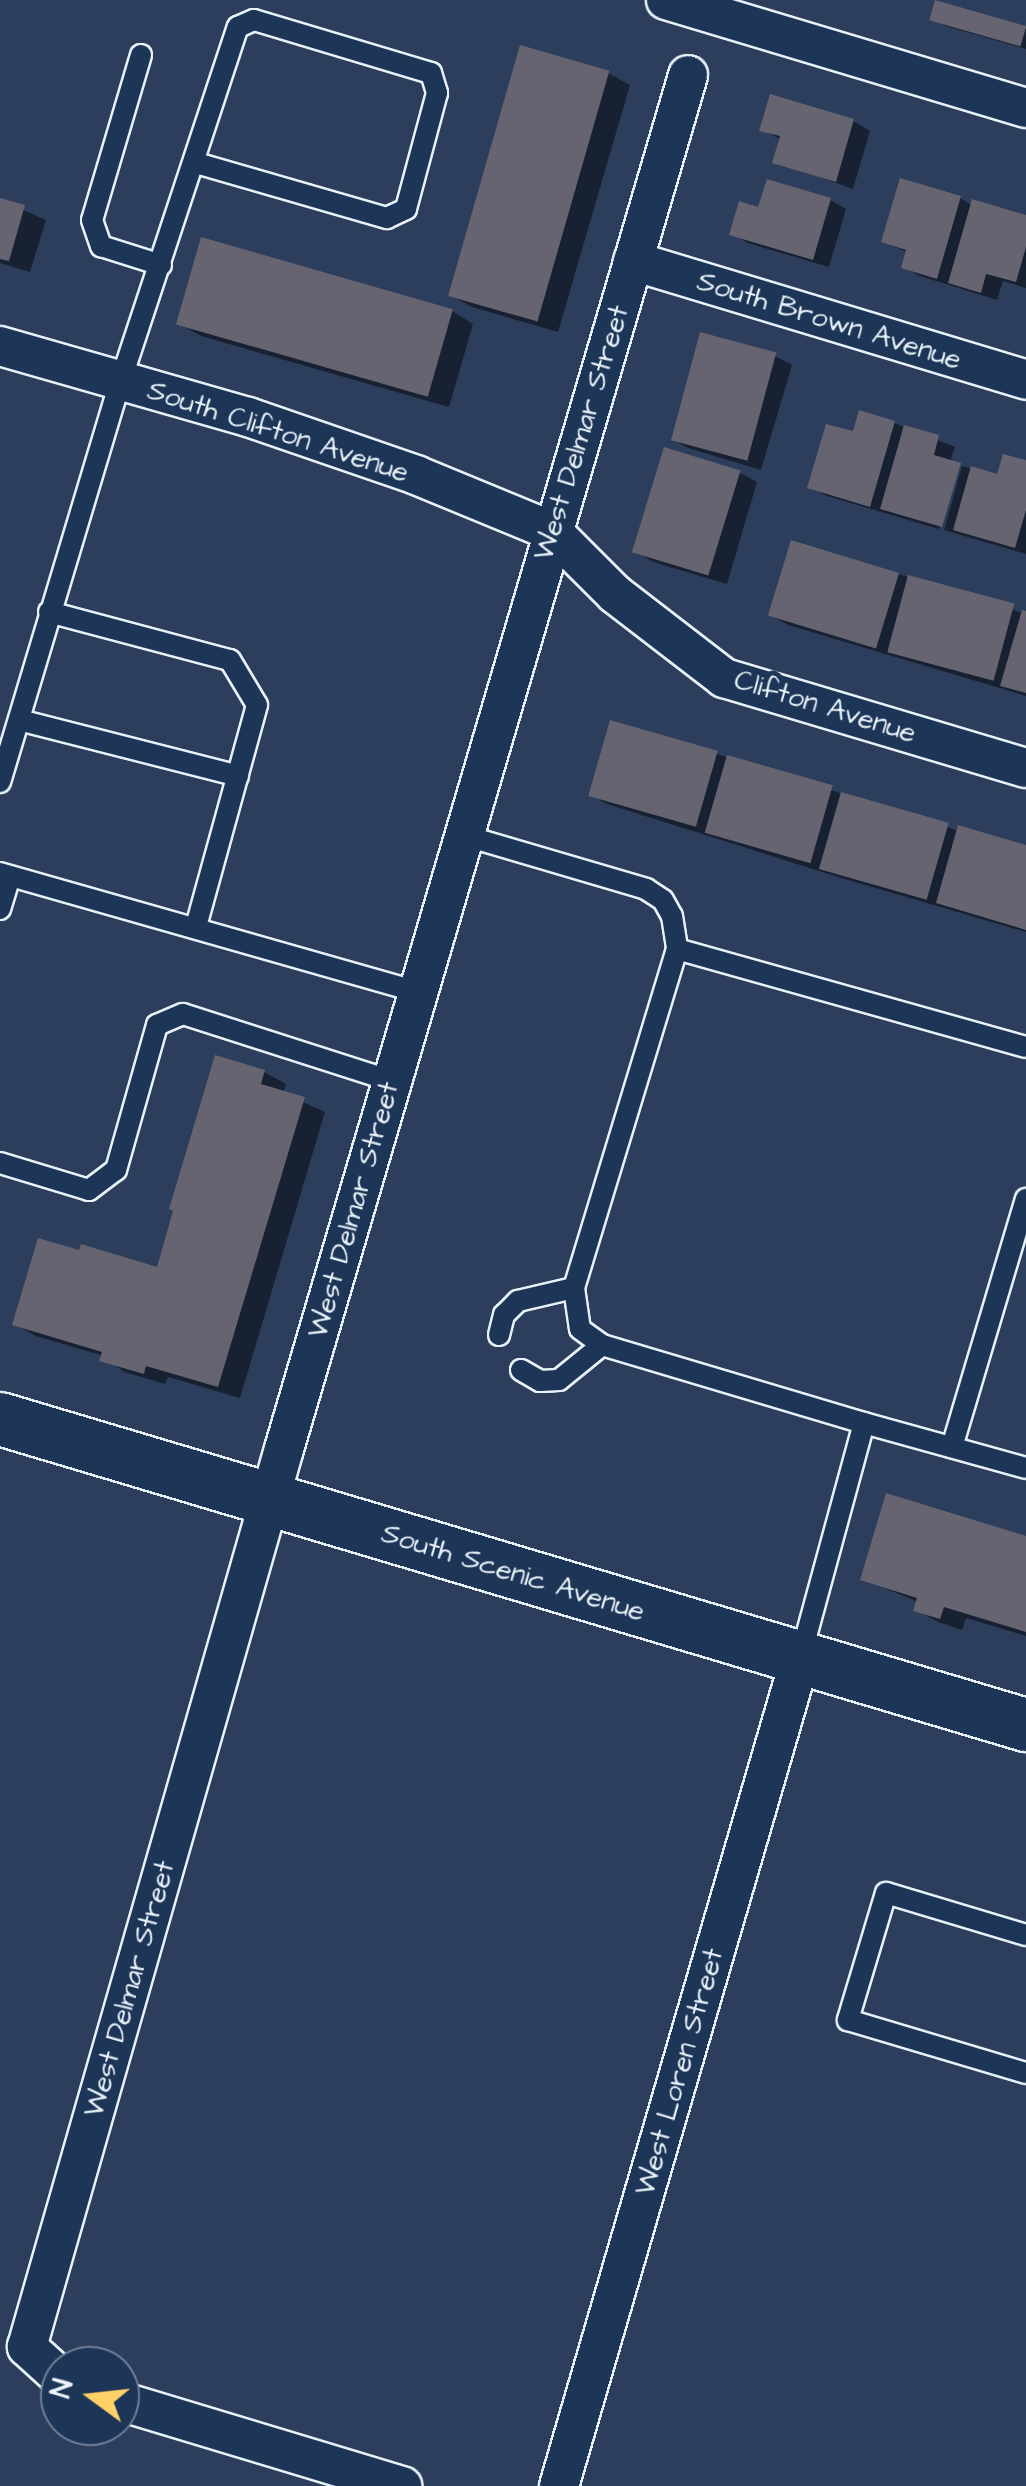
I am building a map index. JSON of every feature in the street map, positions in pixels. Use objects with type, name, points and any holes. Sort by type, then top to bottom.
[{"type":"main road","name":"South Scenic Avenue","points":[[0,1419],[1026,1725]]},
{"type":"street","points":[[666,0],[746,11],[1026,108]]},
{"type":"street","name":"West Delmar Street","points":[[40,2359],[27,2348],[269,1500],[688,75]]},
{"type":"street","name":"South Brown Avenue","points":[[633,261],[1026,380]]},
{"type":"street","name":"South Clifton Avenue","points":[[0,346],[248,417],[416,476],[552,532]]},
{"type":"street","name":"Clifton Avenue","points":[[552,532],[614,594],[724,678],[1026,768]]},
{"type":"street","name":"West Loren Street","points":[[559,2486],[800,1659]]},
{"type":"street","points":[[140,2407],[402,2486]]},
{"type":"lane","points":[[0,782],[120,383],[197,163],[238,27],[254,20],[431,74],[437,93],[406,209],[387,218],[197,163]]},
{"type":"lane","points":[[141,55],[92,220],[102,246],[161,266]]},
{"type":"lane","points":[[49,612],[230,660],[257,705],[196,927]]},
{"type":"lane","points":[[19,720],[238,776]]},
{"type":"lane","points":[[463,836],[646,890],[663,900],[672,916],[676,949],[574,1288],[580,1329],[602,1345],[1026,1468]]},
{"type":"lane","points":[[0,910],[5,875],[418,992]]},
{"type":"lane","points":[[676,949],[1026,1047]]},
{"type":"lane","points":[[0,1163],[88,1190],[116,1170],[157,1025],[183,1014],[392,1081]]},
{"type":"lane","points":[[952,1447],[1026,1199]]},
{"type":"lane","points":[[500,1335],[504,1315],[518,1301],[574,1288]]},
{"type":"lane","points":[[521,1370],[540,1381],[558,1380],[602,1345]]},
{"type":"lane","points":[[800,1659],[864,1424]]},
{"type":"lane","points":[[1026,1935],[886,1893],[848,2020],[1026,2073]]},
{"type":"building","points":[[935,0],[1026,26],[1021,46],[929,20]]},
{"type":"building","points":[[520,45],[609,71],[537,322],[448,296]]},
{"type":"building","points":[[770,94],[854,119],[836,182],[772,163],[780,136],[759,131]]},
{"type":"building","points":[[900,178],[961,196],[937,279],[901,268],[906,250],[881,242]]},
{"type":"building","points":[[767,179],[831,198],[813,260],[729,235],[739,201],[758,207]]},
{"type":"building","points":[[0,198],[25,205],[9,261],[0,259]]},
{"type":"building","points":[[972,199],[1026,215],[1026,247],[1016,282],[986,274],[981,293],[948,283]]},
{"type":"building","points":[[201,237],[453,309],[428,397],[176,324]]},
{"type":"building","points":[[700,332],[776,352],[747,461],[671,440]]},
{"type":"building","points":[[859,410],[895,421],[870,507],[807,488],[826,424],[853,431]]},
{"type":"building","points":[[904,425],[939,435],[934,455],[961,463],[942,527],[880,509]]},
{"type":"building","points":[[664,447],[741,470],[708,576],[632,552]]},
{"type":"building","points":[[1003,454],[1026,460],[1026,510],[1015,548],[953,530],[971,466],[997,474]]},
{"type":"building","points":[[791,540],[899,573],[876,649],[768,616]]},
{"type":"building","points":[[908,575],[1014,603],[994,681],[887,652]]},
{"type":"building","points":[[1022,610],[1026,611],[1026,693],[1000,686]]},
{"type":"building","points":[[610,720],[718,751],[696,827],[588,796]]},
{"type":"building","points":[[727,755],[833,785],[810,863],[705,833]]},
{"type":"building","points":[[841,792],[949,823],[927,900],[819,869]]},
{"type":"building","points":[[958,825],[1026,845],[1026,930],[936,903]]},
{"type":"building","points":[[215,1055],[265,1070],[261,1084],[305,1097],[218,1387],[146,1366],[144,1374],[99,1361],[102,1352],[12,1325],[38,1238],[79,1250],[81,1244],[157,1267],[173,1211],[169,1209]]},
{"type":"building","points":[[886,1493],[1026,1536],[1026,1632],[944,1607],[940,1619],[913,1611],[917,1598],[860,1580]]}]
